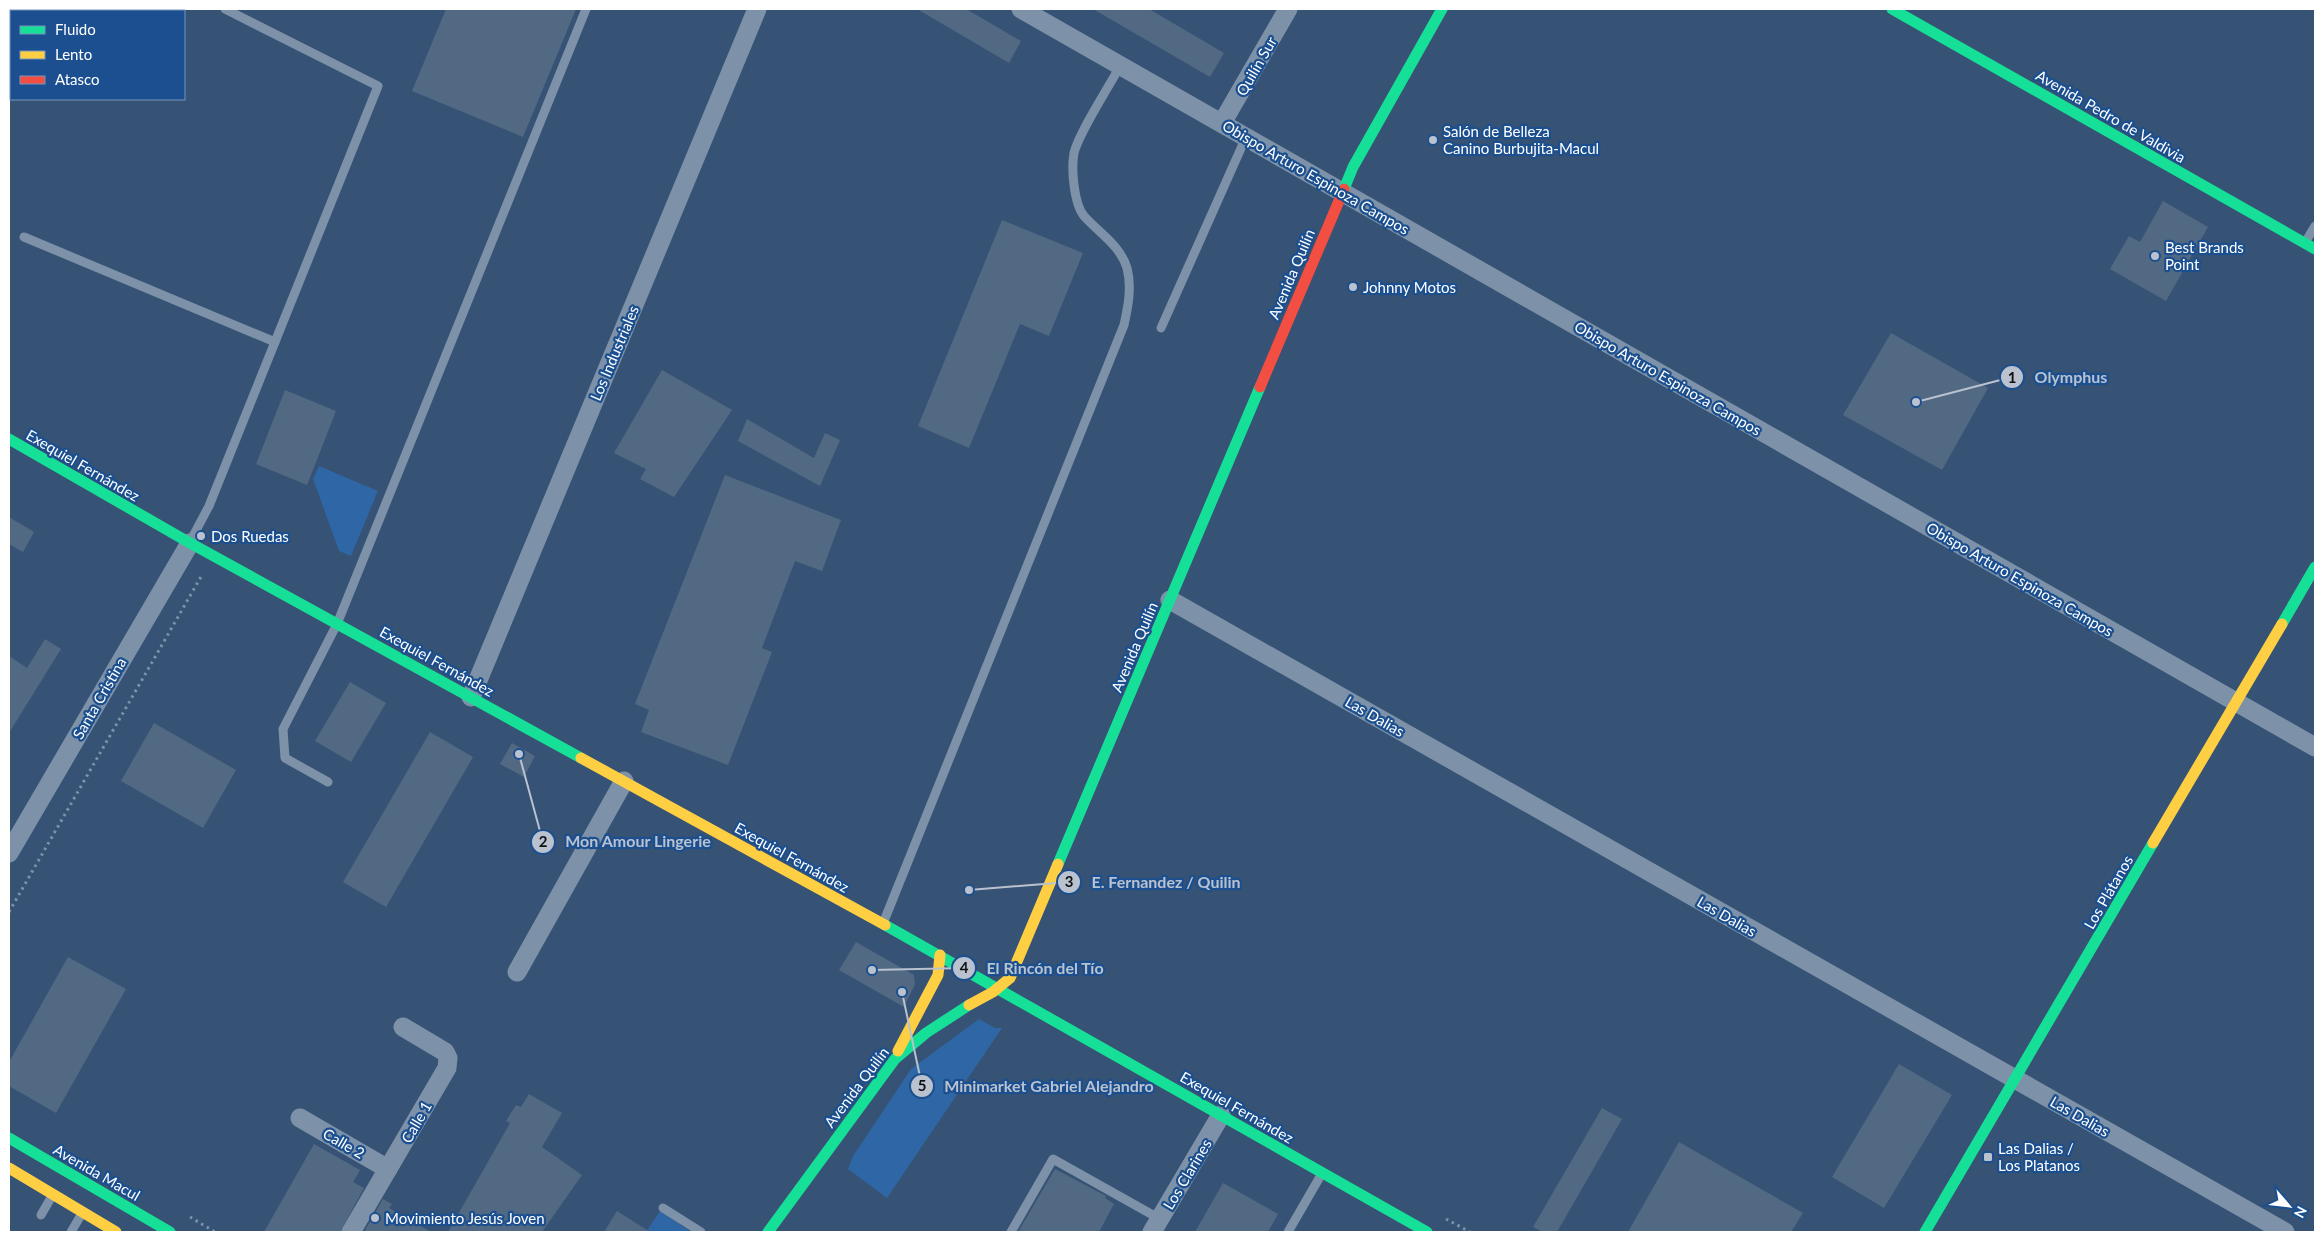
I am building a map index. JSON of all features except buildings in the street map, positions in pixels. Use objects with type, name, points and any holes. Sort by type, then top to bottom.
[{"type":"street","name":"Los Industriales","points":[[470,697],[757,9]]},
{"type":"street","name":"Obispo Arturo Espinoza Campos","points":[[1021,9],[2315,747]]},
{"type":"street","name":"Quilín Sur","points":[[1222,123],[1288,9]]},
{"type":"street","name":"Avenida Quilín","points":[[768,1232],[895,1059],[908,1046],[942,1021],[1000,989],[1010,978],[1342,192],[1364,146],[1442,9]]},
{"type":"street","name":"Avenida Pedro de Valdivia","points":[[1892,9],[2310,246]]},
{"type":"street","name":"Exequiel Fernández","points":[[9,439],[190,543],[940,955],[1427,1232]]},
{"type":"street","name":"Santa Cristina","points":[[9,853],[190,543]]},
{"type":"street","name":"Los Plátanos","points":[[1925,1232],[2016,1080],[2315,567]]},
{"type":"street","name":"Las Dalias","points":[[1170,600],[2285,1232]]},
{"type":"street","points":[[517,972],[624,781]]},
{"type":"street","points":[[895,1059],[915,1016],[938,975],[940,955]]},
{"type":"street","name":"Calle 1","points":[[351,1232],[448,1063],[445,1052],[403,1027]]},
{"type":"street","name":"Los Clarines","points":[[1156,1226],[1221,1115]]},
{"type":"street","name":"Calle 2","points":[[300,1118],[388,1168]]},
{"type":"street","name":"Avenida Macul","points":[[9,1138],[170,1232]]},
{"type":"street","points":[[9,1168],[116,1232]]},
{"type":"lane","points":[[190,543],[208,506],[378,86],[225,9]]},
{"type":"lane","points":[[328,782],[285,758],[283,729],[337,624],[586,9]]},
{"type":"lane","points":[[883,924],[1124,325],[1129,292],[1126,268],[1116,247],[1083,214],[1077,200],[1073,171],[1074,152],[1120,66]]},
{"type":"lane","points":[[1161,328],[1246,137]]},
{"type":"lane","points":[[2310,246],[2315,226]]},
{"type":"lane","points":[[24,237],[275,342]]},
{"type":"lane","points":[[1011,1232],[1053,1159],[1156,1226]]},
{"type":"lane","points":[[1288,1232],[1322,1172]]},
{"type":"lane","points":[[41,1216],[53,1194]]},
{"type":"lane","points":[[663,1208],[701,1232]]},
{"type":"lane","points":[[71,1232],[83,1212]]},
{"type":"path","points":[[9,912],[203,572]]},
{"type":"shaded area","points":[[319,466],[378,491],[351,556],[339,551],[313,479]]},
{"type":"shaded area","points":[[979,1019],[995,1028],[1002,1028],[887,1198],[848,1169],[853,1156],[911,1069]]},
{"type":"shaded area","points":[[660,1211],[691,1232],[646,1232]]},
{"type":"traffic: fast","points":[[1344,189],[1353,167],[1442,9]]},
{"type":"traffic: fast","points":[[1892,9],[2315,249]]},
{"type":"traffic: fast","points":[[1058,864],[1260,387]]},
{"type":"traffic: fast","points":[[9,439],[190,543],[581,758]]},
{"type":"traffic: fast","points":[[2282,624],[2315,567]]},
{"type":"traffic: fast","points":[[1925,1232],[2153,843]]},
{"type":"traffic: fast","points":[[885,925],[1427,1232]]},
{"type":"traffic: fast","points":[[768,1232],[895,1059],[926,1033],[969,1005]]},
{"type":"traffic: fast","points":[[9,1138],[170,1232]]},
{"type":"traffic: slow","points":[[2153,843],[2282,624]]},
{"type":"traffic: slow","points":[[581,758],[885,925]]},
{"type":"traffic: slow","points":[[969,1005],[993,992],[1010,978],[1058,864]]},
{"type":"traffic: slow","points":[[898,1051],[938,975],[940,955]]},
{"type":"traffic: slow","points":[[9,1168],[116,1232]]},
{"type":"traffic: jam","points":[[1260,387],[1344,189]]},
{"type":"place","name":"Salón de Belleza Canino Burbujita-Macul","points":[[1433,140]]},
{"type":"place","name":"Best Brands Point","points":[[2155,256]]},
{"type":"place","name":"Johnny Motos","points":[[1353,287]]},
{"type":"place","name":"Olymphus","points":[[1916,402]]},
{"type":"place","name":"Dos Ruedas","points":[[201,536]]},
{"type":"place","name":"Mon Amour Lingerie","points":[[519,754]]},
{"type":"place","name":"E. Fernandez / Quilin","points":[[969,890]]},
{"type":"place","name":"El Rincón del Tío","points":[[872,970]]},
{"type":"place","name":"Minimarket Gabriel Alejandro","points":[[902,992]]},
{"type":"place","name":"Las Dalias / Los Platanos","points":[[1988,1157]]},
{"type":"place","name":"Movimiento Jesús Joven","points":[[375,1218]]}]
